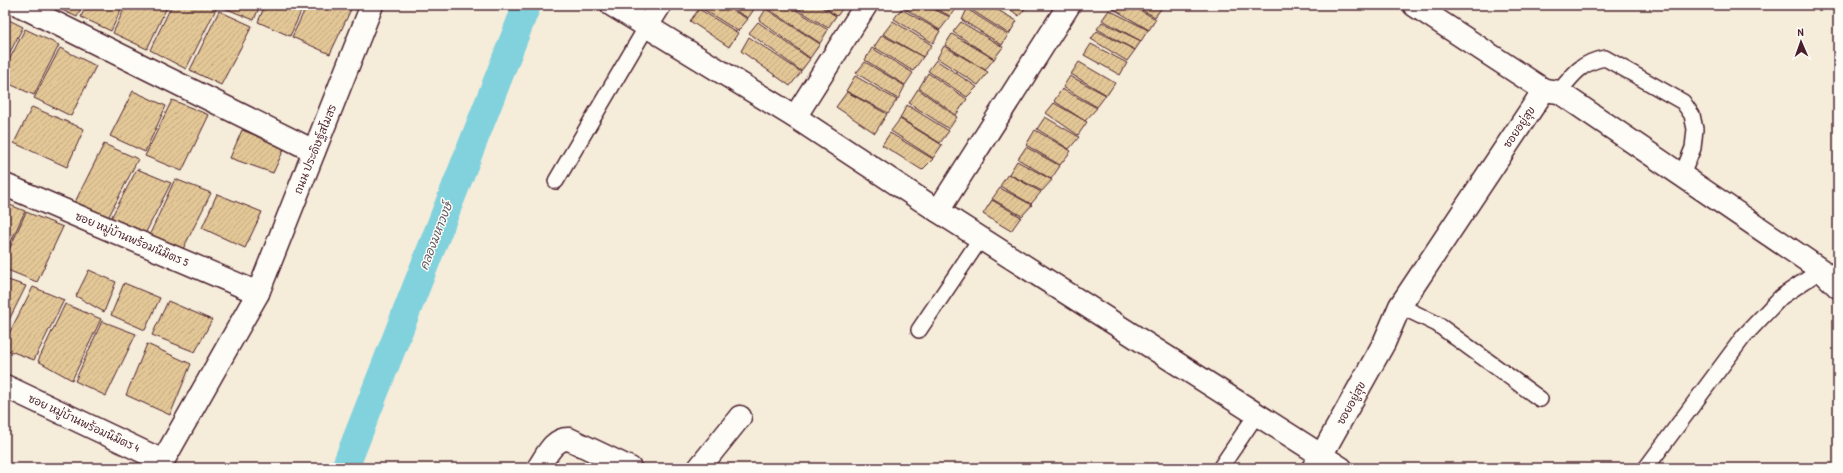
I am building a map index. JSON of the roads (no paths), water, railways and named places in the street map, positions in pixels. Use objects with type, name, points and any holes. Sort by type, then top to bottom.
[{"type":"street","points":[[19,5],[314,151]]},
{"type":"street","name":"ถนน ประดิษฐ์สโมสร","points":[[161,464],[258,293],[372,5]]},
{"type":"street","points":[[612,5],[795,117],[938,211],[1256,415],[1317,462],[1341,468]]},
{"type":"street","points":[[647,26],[660,5]]},
{"type":"street","points":[[795,117],[866,5]]},
{"type":"street","points":[[938,211],[1069,5]]},
{"type":"street","points":[[1414,5],[1682,175],[1821,270],[1838,287]]},
{"type":"street","name":"ซอยอยู่สุข","points":[[1317,462],[1384,343],[1400,306],[1551,91]]},
{"type":"street","name":"ซอย หมู่บ้านพร้อมนิมิตร 5","points":[[5,185],[258,293]]},
{"type":"street","name":"ซอย หมู่บ้านพร้อมนิมิตร 4","points":[[5,386],[161,464]]},
{"type":"street","points":[[699,468],[740,417]]},
{"type":"street","points":[[538,468],[556,442],[562,438],[569,439],[630,468]]},
{"type":"lane","points":[[556,181],[647,26]]},
{"type":"lane","points":[[1551,91],[1592,60],[1606,58],[1683,102],[1692,115],[1695,129],[1693,148],[1682,175]]},
{"type":"lane","points":[[919,330],[982,238]]},
{"type":"lane","points":[[1646,468],[1744,336],[1781,297],[1821,270]]},
{"type":"lane","points":[[1400,306],[1437,324],[1540,399]]},
{"type":"lane","points":[[1221,467],[1256,415]]},
{"type":"waterway","name":"คลองมหาวงษ์","points":[[345,468],[527,5]]}]
